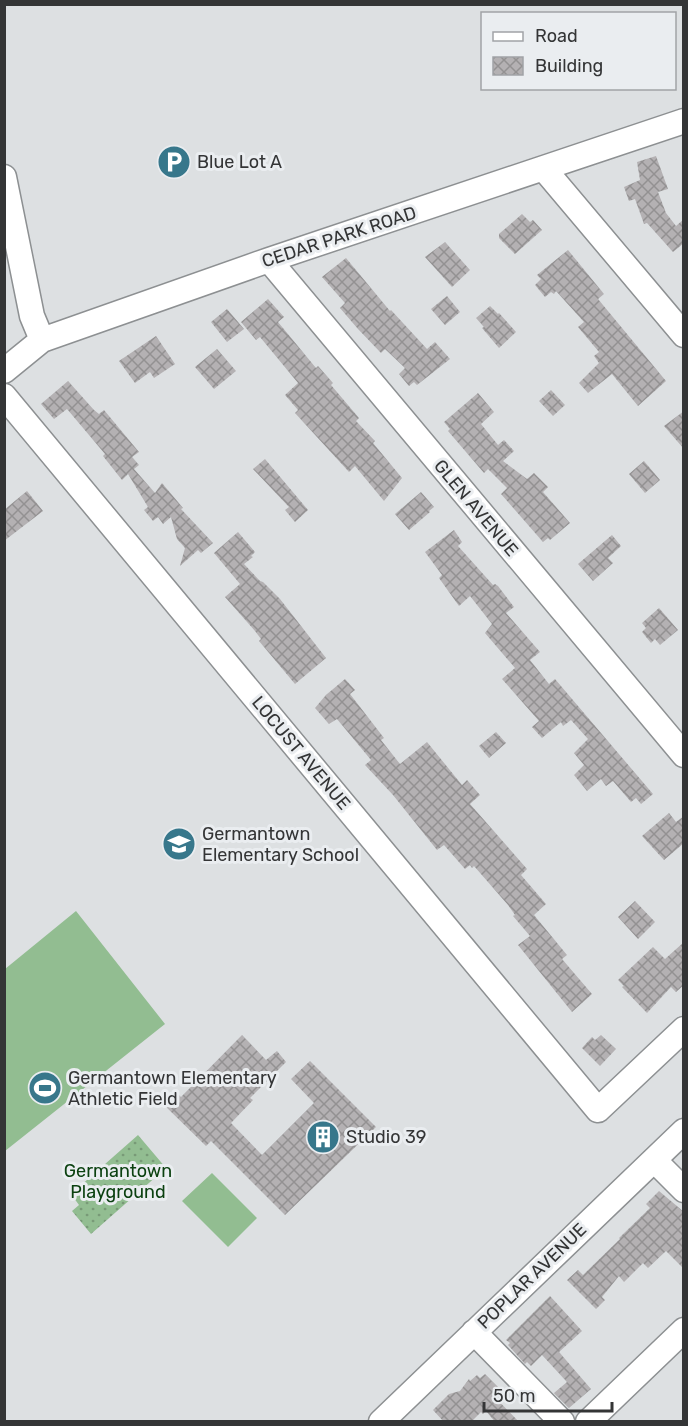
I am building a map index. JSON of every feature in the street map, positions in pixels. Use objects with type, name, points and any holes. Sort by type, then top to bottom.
[{"type":"street","name":"CEDAR PARK ROAD","points":[[4,371],[42,340],[269,260],[684,121]]},
{"type":"street","points":[[544,169],[684,335]]},
{"type":"street","points":[[4,177],[33,316],[42,340]]},
{"type":"street","name":"GLEN AVENUE","points":[[269,260],[684,756]]},
{"type":"street","name":"LOCUST AVENUE","points":[[4,396],[598,1110],[684,1029]]},
{"type":"street","name":"POPLAR AVENUE","points":[[381,1422],[684,1131]]},
{"type":"street","points":[[654,1160],[684,1190]]},
{"type":"street","points":[[588,1422],[684,1330]]},
{"type":"street","points":[[474,1332],[562,1422]]},
{"type":"green space","name":"Germantown Elementary Athletic Field","points":[[76,911],[165,1024],[5,1151],[5,969]]},
{"type":"green space","name":"Germantown Playground","points":[[138,1135],[166,1168],[91,1234],[72,1211],[79,1205],[71,1194]]},
{"type":"green space","points":[[212,1173],[257,1218],[228,1247],[182,1201]]},
{"type":"building","points":[[656,156],[668,189],[658,192],[666,213],[676,226],[684,219],[684,243],[673,252],[647,223],[644,224],[635,199],[629,201],[624,187],[640,180],[637,162]]},
{"type":"building","points":[[522,214],[530,222],[533,220],[542,230],[515,254],[499,238],[499,234]]},
{"type":"building","points":[[445,242],[470,270],[452,287],[425,257]]},
{"type":"building","points":[[568,250],[604,294],[598,299],[666,381],[638,406],[612,374],[588,393],[579,383],[599,363],[594,356],[599,352],[578,327],[584,322],[556,291],[545,297],[535,285],[541,279],[537,275]]},
{"type":"building","points":[[346,258],[390,311],[427,349],[435,342],[450,359],[417,385],[414,382],[409,386],[399,374],[405,368],[385,349],[381,353],[358,329],[340,308],[345,303],[322,277]]},
{"type":"building","points":[[447,296],[460,312],[445,325],[431,309]]},
{"type":"building","points":[[268,299],[284,317],[278,322],[316,368],[318,366],[333,383],[331,385],[359,418],[356,421],[375,441],[373,443],[402,478],[384,501],[355,466],[349,472],[295,413],[298,410],[285,395],[298,383],[260,337],[256,340],[241,322]]},
{"type":"building","points":[[490,306],[516,332],[499,348],[476,318]]},
{"type":"building","points":[[227,309],[244,329],[227,342],[211,322]]},
{"type":"building","points":[[156,336],[175,364],[154,378],[150,372],[135,383],[119,361]]},
{"type":"building","points":[[217,349],[236,371],[214,389],[195,367]]},
{"type":"building","points":[[68,381],[94,410],[99,414],[104,410],[139,452],[132,457],[139,465],[134,469],[155,493],[162,483],[183,508],[181,509],[213,543],[201,553],[198,550],[180,566],[185,548],[177,539],[171,517],[163,524],[158,517],[153,521],[144,510],[148,507],[128,474],[122,480],[103,456],[105,454],[67,409],[54,419],[41,404]]},
{"type":"building","points":[[551,390],[565,405],[553,416],[539,401]]},
{"type":"building","points":[[478,393],[494,412],[481,424],[498,445],[504,440],[514,451],[503,461],[527,479],[534,473],[548,487],[543,492],[570,523],[550,540],[548,538],[543,542],[501,494],[507,488],[488,469],[484,473],[448,431],[450,429],[444,422]]},
{"type":"building","points":[[684,411],[684,449],[664,426]]},
{"type":"building","points":[[265,459],[308,510],[295,522],[285,510],[289,507],[253,469]]},
{"type":"building","points":[[644,461],[660,480],[645,493],[629,474]]},
{"type":"building","points":[[27,491],[43,511],[4,541],[4,510]]},
{"type":"building","points":[[421,492],[434,507],[409,530],[395,514]]},
{"type":"building","points":[[454,530],[462,542],[458,546],[493,585],[498,586],[514,607],[506,613],[540,652],[530,660],[549,684],[555,679],[653,794],[641,804],[636,798],[631,802],[613,781],[606,786],[601,779],[587,791],[574,775],[584,765],[574,753],[588,739],[571,720],[563,726],[561,722],[542,738],[532,727],[539,721],[502,679],[515,668],[485,633],[492,624],[470,596],[459,606],[439,578],[442,575],[425,552]]},
{"type":"building","points":[[238,532],[255,552],[251,556],[253,557],[244,564],[280,599],[326,658],[295,684],[259,641],[261,639],[255,631],[225,597],[240,584],[214,553]]},
{"type":"building","points":[[612,535],[621,546],[608,558],[613,563],[593,581],[578,564]]},
{"type":"building","points":[[659,608],[678,630],[660,645],[655,639],[651,643],[642,632],[646,628],[642,623]]},
{"type":"building","points":[[345,679],[355,690],[350,694],[384,738],[381,740],[400,764],[427,742],[462,785],[467,780],[480,795],[470,804],[527,869],[521,875],[546,904],[534,915],[567,955],[562,959],[592,994],[572,1012],[518,945],[530,936],[513,916],[515,915],[508,905],[474,866],[472,868],[470,865],[465,869],[444,845],[437,850],[393,795],[365,765],[371,760],[337,719],[329,724],[315,708]]},
{"type":"building","points":[[496,732],[506,743],[489,758],[479,746]]},
{"type":"building","points":[[669,813],[676,822],[684,816],[684,843],[664,860],[642,836]]},
{"type":"building","points":[[635,901],[655,922],[638,939],[618,917]]},
{"type":"building","points":[[684,942],[684,985],[676,992],[671,987],[647,1013],[618,980],[653,947],[665,959]]},
{"type":"building","name":"Studio 39","points":[[242,1035],[266,1060],[277,1051],[286,1062],[250,1098],[253,1100],[231,1123],[262,1155],[314,1103],[291,1079],[310,1061],[376,1127],[285,1215],[211,1141],[206,1146],[162,1103],[175,1091],[181,1097]]},
{"type":"building","points":[[601,1035],[616,1049],[600,1066],[582,1048],[592,1037],[595,1040]]},
{"type":"building","points":[[659,1191],[684,1212],[684,1269],[666,1251],[648,1268],[643,1263],[624,1282],[619,1276],[602,1297],[605,1300],[596,1309],[567,1280],[578,1270],[583,1275],[650,1208],[646,1204]]},
{"type":"building","points":[[550,1296],[582,1331],[559,1352],[591,1389],[569,1408],[554,1393],[567,1382],[542,1355],[531,1366],[527,1362],[525,1364],[506,1340]]},
{"type":"building","points":[[485,1374],[499,1388],[492,1394],[519,1422],[495,1422],[486,1411],[483,1414],[481,1412],[471,1422],[444,1422],[433,1410],[449,1394],[460,1391],[469,1379],[470,1381],[477,1375],[480,1378]]},
{"type":"place","name":"Blue Lot A","points":[[174,162]]},
{"type":"place","name":"Germantown Elementary School","points":[[179,844]]},
{"type":"place","name":"Germantown Elementary Athletic Field","points":[[45,1088]]},
{"type":"place","name":"Studio 39","points":[[323,1137]]}]
